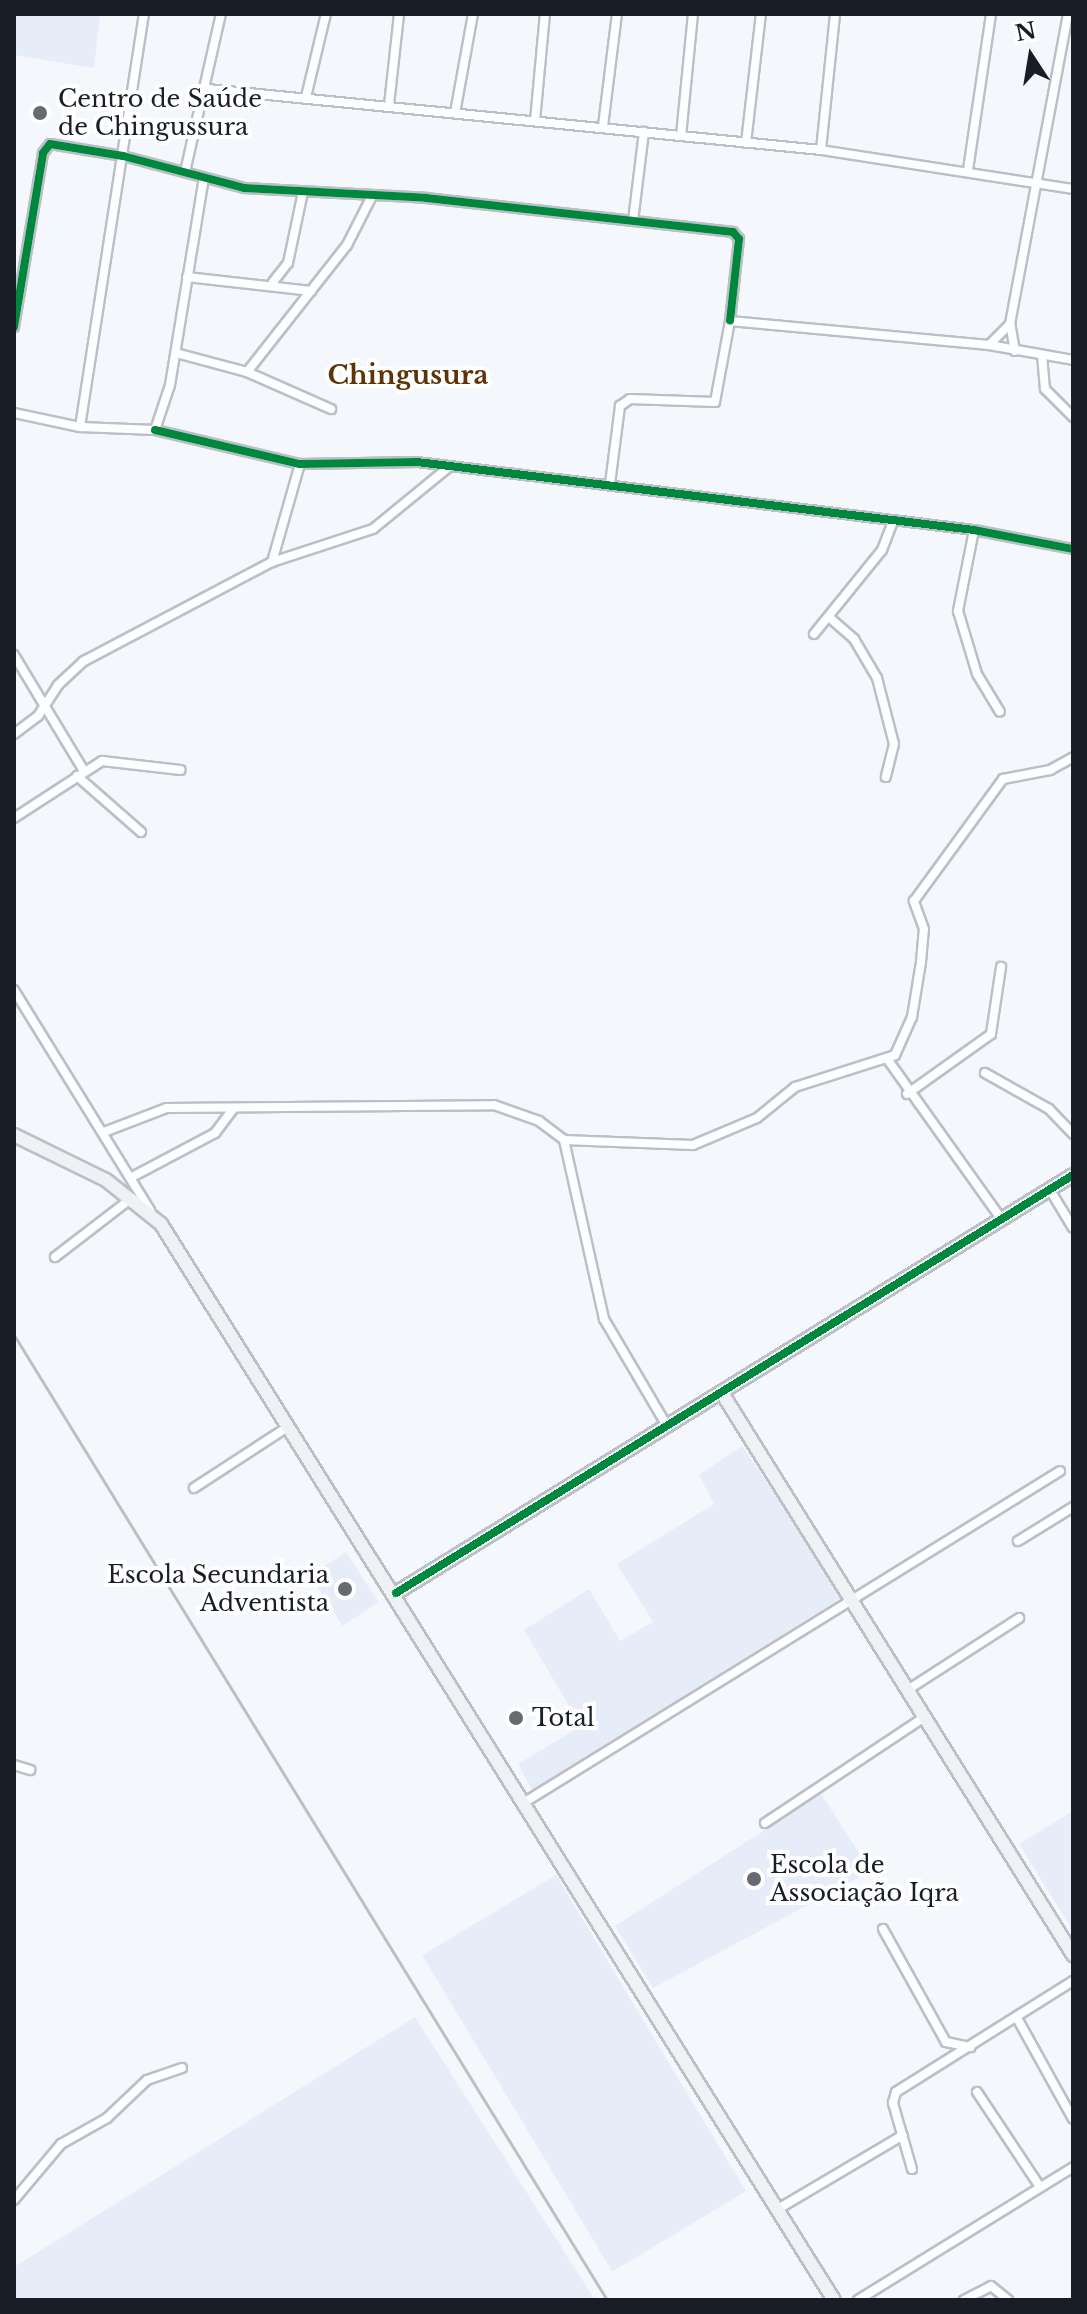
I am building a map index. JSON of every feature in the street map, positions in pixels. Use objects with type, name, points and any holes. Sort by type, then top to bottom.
[{"type":"street","points":[[80,427],[144,14]]},
{"type":"street","points":[[185,172],[208,89],[221,14]]},
{"type":"street","points":[[306,97],[326,14]]},
{"type":"street","points":[[389,105],[399,14]]},
{"type":"street","points":[[455,113],[473,14]]},
{"type":"street","points":[[535,121],[545,14]]},
{"type":"street","points":[[603,126],[617,14]]},
{"type":"street","points":[[681,136],[693,14]]},
{"type":"street","points":[[746,143],[761,14]]},
{"type":"street","points":[[821,150],[835,14]]},
{"type":"street","points":[[968,170],[991,14]]},
{"type":"street","points":[[1015,351],[1010,324],[1068,14]]},
{"type":"street","points":[[208,89],[821,150],[968,170],[1073,189]]},
{"type":"street","points":[[633,221],[644,132]]},
{"type":"street","points":[[14,327],[46,147],[123,156],[204,178],[303,192],[633,221],[737,236],[730,321],[715,402],[630,399],[620,406],[610,484]]},
{"type":"street","points":[[155,430],[176,353],[204,178]]},
{"type":"street","points":[[273,282],[288,263],[303,192]]},
{"type":"street","points":[[247,372],[347,245],[372,196]]},
{"type":"street","points":[[187,277],[273,282],[311,291]]},
{"type":"street","points":[[730,321],[989,345],[1073,360]]},
{"type":"street","points":[[989,345],[1010,324]]},
{"type":"street","points":[[176,353],[247,372],[331,409]]},
{"type":"street","points":[[1042,355],[1045,389],[1073,417]]},
{"type":"street","points":[[14,413],[80,427],[155,430],[300,464],[450,466],[610,484],[892,524],[974,530],[1073,549]]},
{"type":"street","points":[[272,562],[300,464]]},
{"type":"street","points":[[14,734],[45,706],[84,661],[272,562],[373,529],[450,466]]},
{"type":"street","points":[[814,634],[882,550],[892,524]]},
{"type":"street","points":[[974,530],[958,611],[977,674],[1000,712]]},
{"type":"street","points":[[830,618],[854,639],[877,678],[894,744],[886,777]]},
{"type":"street","points":[[14,655],[80,774],[141,832]]},
{"type":"street","points":[[104,1132],[167,1108],[494,1105],[539,1121],[564,1140],[693,1145],[757,1118],[808,1082],[888,1060],[905,1039],[916,996],[924,929],[914,901],[940,858],[1003,779],[1050,770],[1073,757]]},
{"type":"street","points":[[14,818],[80,774],[109,760],[180,770]]},
{"type":"street","points":[[907,1094],[991,1034],[1001,967]]},
{"type":"street","points":[[14,990],[17,1001],[104,1132],[150,1210],[396,1593],[834,2300]]},
{"type":"street","points":[[888,1060],[907,1094],[1002,1220]]},
{"type":"street","points":[[985,1073],[1049,1109],[1073,1134]]},
{"type":"street","points":[[132,1177],[215,1133],[234,1108]]},
{"type":"street","points":[[14,1135],[150,1210]]},
{"type":"street","points":[[564,1140],[604,1319],[667,1426]]},
{"type":"street","points":[[396,1593],[1073,1175]]},
{"type":"street","points":[[1050,1190],[1073,1228]]},
{"type":"street","points":[[55,1257],[132,1198]]},
{"type":"street","points":[[722,1393],[1073,1955]]},
{"type":"street","points":[[194,1488],[290,1426]]},
{"type":"street","points":[[525,1802],[1060,1471]]},
{"type":"street","points":[[1018,1541],[1073,1507]]},
{"type":"street","points":[[909,1689],[1019,1618]]},
{"type":"street","points":[[765,1823],[926,1716]]},
{"type":"street","points":[[14,1765],[30,1770]]},
{"type":"street","points":[[883,1929],[946,2042],[970,2047]]},
{"type":"street","points":[[912,2169],[896,2092],[1073,1981]]},
{"type":"street","points":[[1017,2018],[1073,2119]]},
{"type":"street","points":[[14,2200],[61,2144],[107,2118],[147,2080],[182,2068]]},
{"type":"street","points":[[977,2092],[1040,2187]]},
{"type":"street","points":[[778,2209],[903,2135]]},
{"type":"street","points":[[858,2300],[1073,2167]]},
{"type":"street","points":[[964,2300],[991,2286],[1008,2300]]},
{"type":"shaded area","points":[[14,14],[100,14],[94,68],[14,55]]},
{"type":"shaded area","points":[[742,1446],[844,1596],[532,1790],[518,1764],[581,1726],[524,1630],[589,1589],[620,1641],[653,1622],[617,1564],[714,1504],[699,1475]]},
{"type":"shaded area","name":"Escola Secundaria Adventista","points":[[346,1552],[379,1602],[343,1626],[310,1575]]},
{"type":"shaded area","points":[[821,1794],[871,1871],[653,1988],[615,1926]]},
{"type":"shaded area","points":[[1073,1811],[1073,1931],[1019,1844]]},
{"type":"shaded area","points":[[556,1875],[746,2191],[612,2272],[422,1955]]},
{"type":"shaded area","points":[[415,2017],[595,2300],[14,2300],[14,2267]]},
{"type":"railway","points":[[14,1335],[607,2300]]},
{"type":"cycle path","points":[[14,327],[43,153],[50,144],[123,156],[244,188],[426,198],[733,232],[739,239],[730,321]]},
{"type":"cycle path","points":[[155,430],[300,464],[417,462],[974,530],[1073,549]]},
{"type":"cycle path","points":[[396,1593],[1073,1175]]},
{"type":"place","name":"Centro de Saúde de Chingussura","points":[[40,113]]},
{"type":"place","name":"Escola Secundaria Adventista","points":[[345,1589]]},
{"type":"place","name":"Total","points":[[516,1718]]},
{"type":"place","name":"Escola de Associação Iqra","points":[[754,1879]]},
{"type":"district","name":"Chingusura","points":[[408,376]]}]
